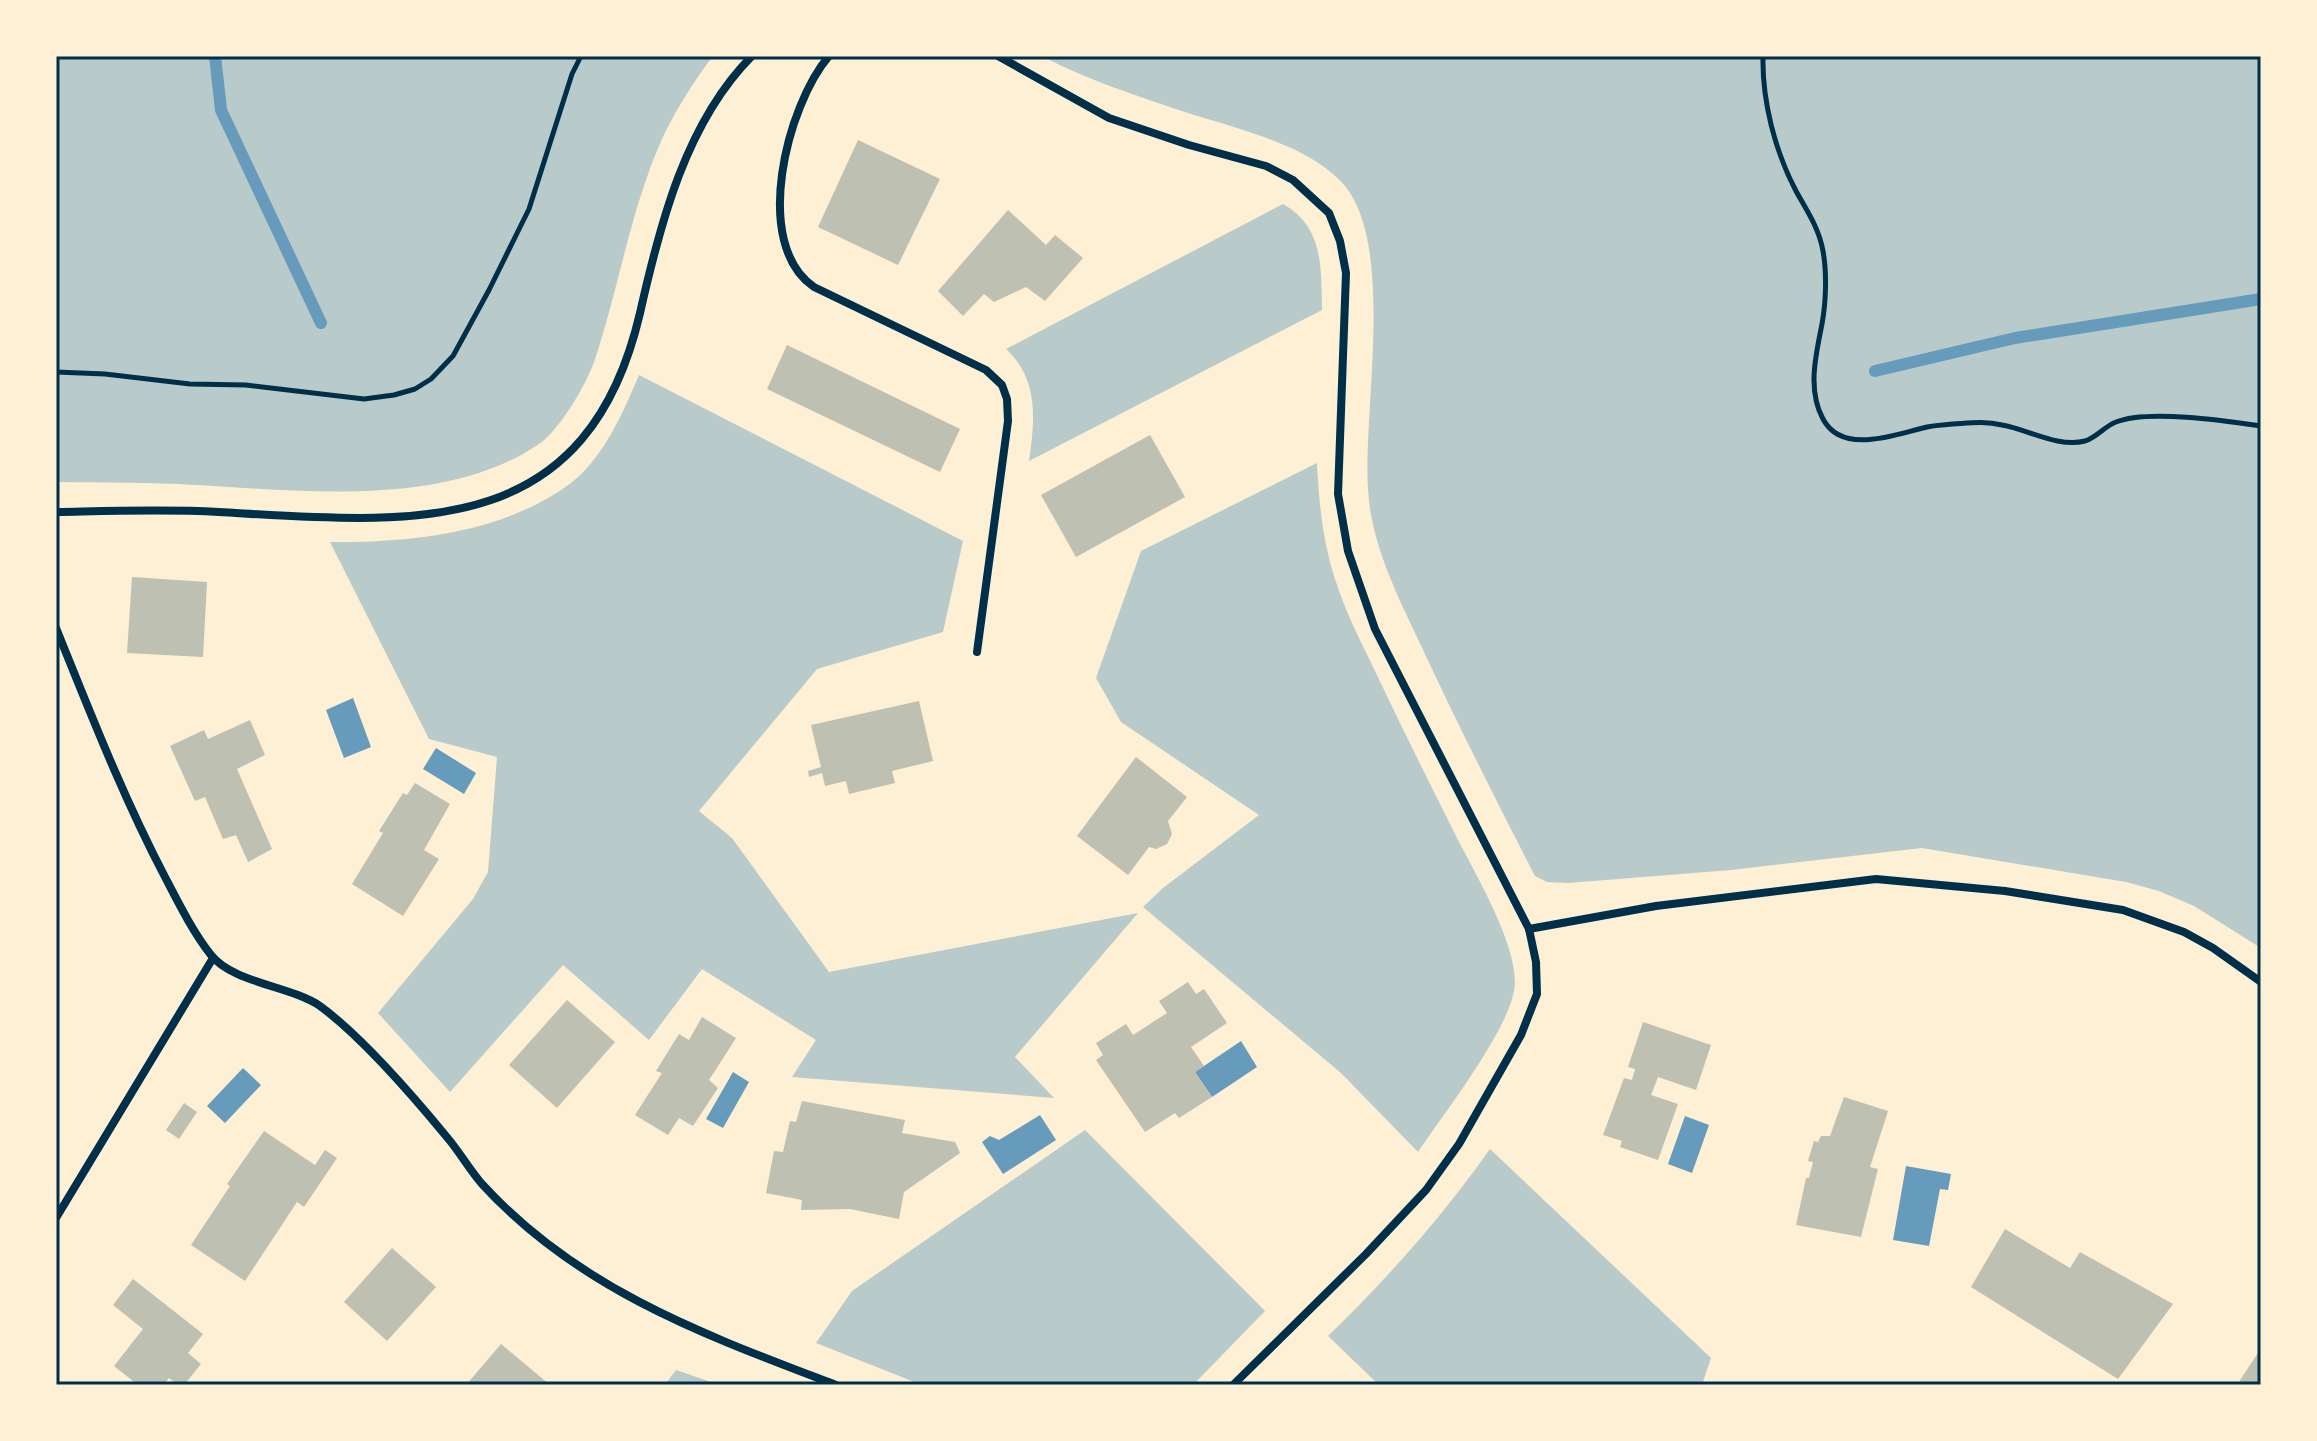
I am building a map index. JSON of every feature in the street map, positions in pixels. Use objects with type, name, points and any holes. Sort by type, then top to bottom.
[{"type":"street","points":[[56,512],[215,512],[337,519],[401,517],[455,511],[530,484],[561,462],[582,441],[611,395],[637,326],[649,274],[685,159],[723,89],[752,56]]},
{"type":"street","points":[[829,56],[818,69],[807,93],[787,150],[780,205],[782,232],[794,268],[801,279],[814,287],[986,370],[1002,385],[1007,399],[1006,454],[977,652]]},
{"type":"street","points":[[998,56],[1109,118],[1189,145],[1266,166],[1293,180],[1329,213],[1340,241],[1346,273],[1338,494],[1348,551],[1375,629],[1529,929],[1536,962],[1537,994],[1521,1035],[1459,1144],[1416,1201],[1233,1385]]},
{"type":"street","points":[[56,628],[116,775],[153,854],[213,958],[247,978],[318,1005],[366,1049],[448,1137],[480,1182],[526,1228],[574,1266],[638,1302],[709,1336],[836,1385]]},
{"type":"street","points":[[1529,929],[1656,906],[1876,879],[2005,891],[2123,910],[2184,932],[2261,982]]},
{"type":"street","points":[[56,1218],[213,958]]},
{"type":"path","points":[[56,372],[190,384],[246,385],[364,399],[415,389],[431,379],[453,356],[489,290],[529,209],[572,74],[581,56]]},
{"type":"path","points":[[1763,56],[1765,97],[1779,148],[1795,189],[1819,231],[1824,255],[1822,321],[1814,369],[1815,396],[1822,419],[1832,432],[1849,438],[1872,440],[1901,436],[1924,428],[1981,422],[2005,425],[2054,440],[2084,441],[2117,421],[2151,417],[2261,426]]},
{"type":"shaded area","points":[[56,56],[713,56],[662,139],[642,192],[595,359],[579,393],[547,438],[502,464],[461,478],[418,487],[327,492],[161,483],[56,482]]},
{"type":"shaded area","points":[[1042,56],[2261,56],[2261,948],[2194,906],[2159,891],[2126,882],[1922,848],[1731,870],[1568,883],[1547,882],[1535,876],[1406,614],[1375,532],[1368,489],[1373,288],[1369,248],[1360,213],[1345,186],[1331,172],[1294,149],[1114,88]]},
{"type":"shaded area","points":[[1283,204],[1306,224],[1318,250],[1322,310],[1029,461],[1033,430],[1032,401],[1024,374],[1006,349]]},
{"type":"shaded area","points":[[639,375],[963,541],[943,632],[817,669],[699,811],[732,838],[829,972],[1138,913],[1015,1057],[1054,1098],[792,1077],[816,1040],[702,969],[649,1040],[563,965],[450,1092],[378,1013],[473,899],[488,872],[497,757],[429,739],[330,542],[392,540],[456,532],[487,524],[545,500],[571,483],[603,447]]},
{"type":"shaded area","points":[[1317,463],[1325,538],[1344,605],[1495,912],[1515,974],[1509,1009],[1499,1029],[1473,1073],[1418,1152],[1341,1073],[1143,907],[1163,888],[1259,815],[1121,722],[1096,678],[1141,551]]},
{"type":"shaded area","points":[[1085,1130],[1265,1311],[1193,1385],[922,1385],[816,1343],[852,1291]]},
{"type":"shaded area","points":[[1490,1149],[1711,1358],[1702,1385],[1379,1385],[1328,1336],[1414,1246]]},
{"type":"shaded area","points":[[676,1370],[720,1385],[665,1385]]},
{"type":"water","points":[[353,698],[371,747],[344,758],[326,710]]},
{"type":"water","points":[[436,748],[476,773],[464,794],[423,769]]},
{"type":"water","points":[[1241,1041],[1257,1067],[1212,1097],[1195,1072]]},
{"type":"water","points":[[243,1068],[261,1085],[225,1123],[207,1106]]},
{"type":"water","points":[[733,1072],[749,1082],[723,1128],[706,1119]]},
{"type":"water","points":[[1040,1115],[1056,1140],[1003,1174],[982,1142],[990,1136],[999,1140]]},
{"type":"water","points":[[1685,1116],[1709,1125],[1692,1173],[1668,1164]]},
{"type":"water","points":[[1906,1166],[1951,1174],[1948,1190],[1940,1189],[1929,1246],[1893,1240]]},
{"type":"building","points":[[858,140],[940,179],[898,265],[818,227]]},
{"type":"building","points":[[1008,210],[1046,245],[1055,235],[1083,258],[1045,301],[1026,287],[994,302],[984,294],[963,316],[938,291]]},
{"type":"building","points":[[787,345],[960,429],[940,472],[767,389]]},
{"type":"building","points":[[1150,435],[1185,497],[1076,557],[1041,495]]},
{"type":"building","points":[[132,577],[207,582],[203,657],[127,653]]},
{"type":"building","points":[[919,701],[933,761],[892,771],[895,783],[849,794],[846,781],[825,786],[822,773],[809,777],[808,771],[821,767],[811,725]]},
{"type":"building","points":[[250,720],[265,755],[237,769],[272,849],[248,862],[236,835],[223,839],[205,797],[195,801],[170,746],[204,730],[208,739]]},
{"type":"building","points":[[1136,757],[1187,797],[1168,821],[1172,834],[1167,844],[1156,849],[1149,847],[1128,875],[1077,836]]},
{"type":"building","points":[[415,783],[450,804],[424,850],[439,859],[403,916],[352,884],[383,833],[379,831],[403,793],[407,795]]},
{"type":"building","points":[[1188,982],[1196,994],[1204,989],[1227,1023],[1191,1047],[1204,1066],[1195,1072],[1212,1097],[1179,1118],[1175,1113],[1145,1132],[1096,1060],[1103,1055],[1096,1043],[1126,1024],[1133,1035],[1167,1013],[1159,1001]]},
{"type":"building","points":[[567,1000],[615,1042],[557,1108],[509,1065]]},
{"type":"building","points":[[702,1017],[736,1038],[709,1080],[718,1088],[693,1126],[679,1118],[668,1135],[635,1115],[662,1073],[656,1071],[679,1034],[689,1040]]},
{"type":"building","points":[[1643,1022],[1711,1045],[1696,1090],[1658,1077],[1651,1095],[1678,1104],[1658,1160],[1620,1147],[1622,1141],[1603,1135],[1624,1078],[1632,1080],[1635,1069],[1628,1067]]},
{"type":"building","points":[[1844,1097],[1888,1111],[1870,1167],[1878,1169],[1861,1237],[1796,1225],[1806,1178],[1809,1178],[1813,1162],[1808,1161],[1814,1141],[1818,1142],[1821,1136],[1830,1136]]},
{"type":"building","points":[[802,1101],[905,1120],[902,1133],[955,1142],[960,1153],[904,1192],[899,1219],[850,1209],[801,1210],[802,1200],[766,1193],[774,1151],[783,1152],[790,1121],[796,1122]]},
{"type":"building","points":[[184,1103],[197,1112],[179,1139],[166,1130]]},
{"type":"building","points":[[264,1131],[315,1165],[325,1150],[337,1158],[304,1207],[297,1202],[245,1281],[191,1245],[230,1186],[227,1184]]},
{"type":"building","points":[[2005,1229],[2070,1268],[2080,1252],[2173,1304],[2118,1379],[1971,1287]]},
{"type":"building","points":[[392,1248],[436,1287],[387,1341],[344,1302]]},
{"type":"building","points":[[133,1279],[203,1334],[188,1353],[201,1364],[184,1385],[178,1385],[169,1378],[163,1385],[138,1385],[114,1366],[143,1329],[113,1305]]},
{"type":"building","points":[[501,1344],[550,1385],[466,1385]]},
{"type":"building","points":[[2261,1348],[2261,1385],[2243,1385],[2239,1382]]},
{"type":"waterway","points":[[215,56],[221,110],[321,323]]},
{"type":"waterway","points":[[1875,371],[2015,338],[2261,299]]}]
